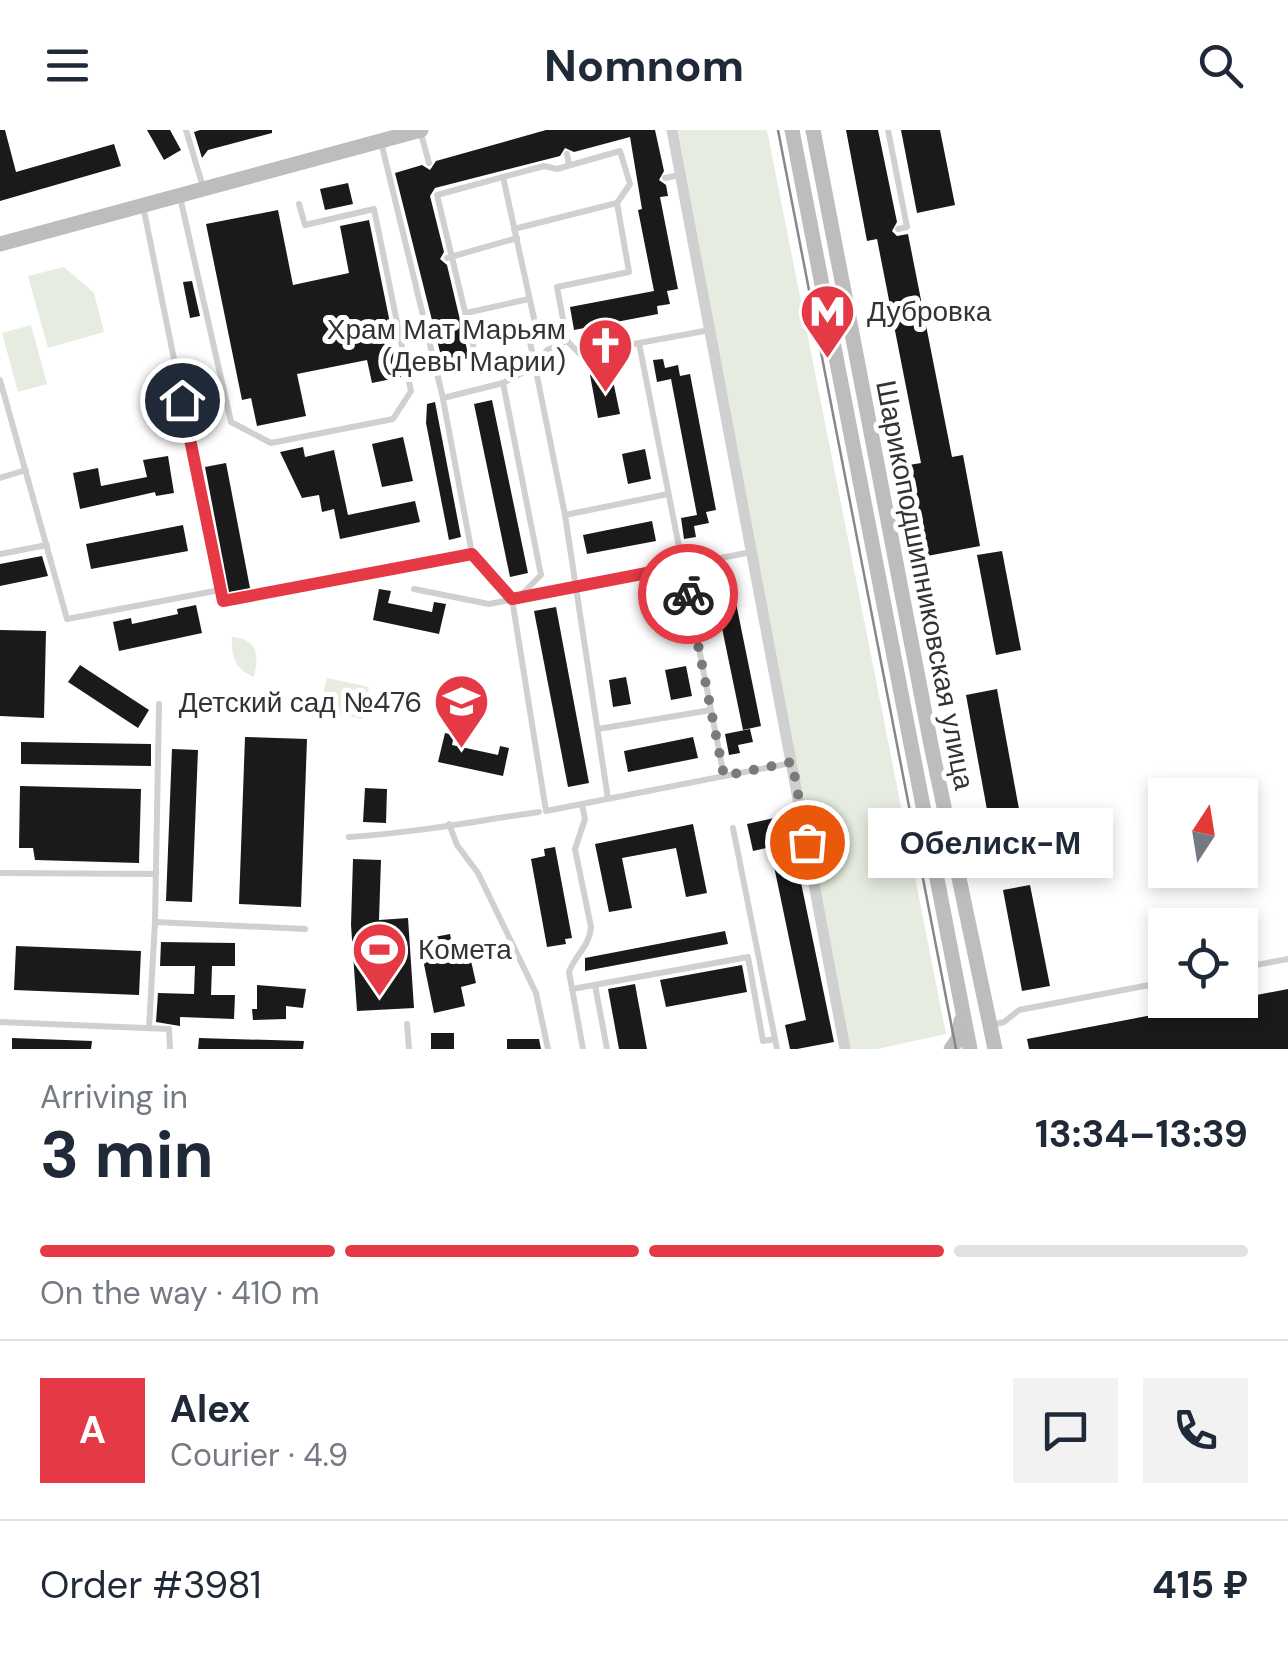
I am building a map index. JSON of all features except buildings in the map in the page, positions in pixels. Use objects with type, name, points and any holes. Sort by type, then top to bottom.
[{"type":"main road","points":[[0,244],[421,130]]},
{"type":"main road","name":"Шарикоподшипниковская улица","points":[[792,130],[970,1049]]},
{"type":"main road","name":"Шарикоподшипниковская улица","points":[[813,130],[931,745],[996,1049]]},
{"type":"main road","points":[[950,1049],[958,1039],[962,1012]]},
{"type":"main road","points":[[978,1049],[990,1021]]},
{"type":"street","points":[[672,130],[845,1049]]},
{"type":"lane","points":[[186,130],[203,189]]},
{"type":"lane","points":[[421,130],[429,163]]},
{"type":"lane","points":[[888,130],[900,219],[906,228],[898,229]]},
{"type":"lane","points":[[380,141],[414,266],[472,554],[515,599],[546,811],[792,762]]},
{"type":"lane","points":[[450,257],[617,203],[634,184],[620,151],[557,169],[544,166],[437,195],[450,257],[479,370]]},
{"type":"lane","points":[[567,154],[570,165]]},
{"type":"lane","points":[[665,178],[680,174]]},
{"type":"lane","points":[[503,177],[530,299],[534,323],[530,342],[564,515],[608,799]]},
{"type":"lane","points":[[179,195],[231,422],[271,443],[393,419],[411,391],[374,209],[305,225],[299,204]]},
{"type":"lane","points":[[617,203],[628,272],[556,288],[567,341],[580,354],[710,330]]},
{"type":"lane","points":[[143,205],[223,601],[472,554]]},
{"type":"lane","points":[[466,313],[530,299]]},
{"type":"lane","points":[[443,398],[503,382],[536,366],[547,350],[567,341]]},
{"type":"lane","points":[[638,344],[724,776]]},
{"type":"lane","points":[[0,380],[68,620],[220,590]]},
{"type":"lane","points":[[503,382],[541,575],[515,599]]},
{"type":"lane","points":[[2,424],[12,422]]},
{"type":"lane","points":[[0,478],[26,470]]},
{"type":"lane","points":[[564,515],[668,494]]},
{"type":"lane","points":[[0,554],[47,545]]},
{"type":"lane","points":[[414,589],[489,604],[754,552]]},
{"type":"lane","points":[[149,1028],[159,704]]},
{"type":"lane","points":[[598,728],[711,710]]},
{"type":"lane","points":[[582,804],[585,819],[575,850],[591,927],[590,939],[569,972],[583,1049]]},
{"type":"lane","points":[[349,837],[405,834],[539,812]]},
{"type":"lane","points":[[449,824],[457,846],[478,873],[536,993],[548,1049]]},
{"type":"lane","points":[[734,828],[777,1049]]},
{"type":"lane","points":[[0,874],[156,874]]},
{"type":"lane","points":[[155,922],[305,929]]},
{"type":"lane","points":[[572,989],[748,957],[763,1040],[775,1038]]},
{"type":"lane","points":[[1258,965],[1288,959]]},
{"type":"lane","points":[[596,985],[607,1049]]},
{"type":"lane","points":[[990,1021],[1004,1022],[1019,1010],[1148,985]]},
{"type":"lane","points":[[0,1022],[169,1029],[170,1049]]},
{"type":"lane","points":[[407,1024],[409,1049]]},
{"type":"shaded area","points":[[678,130],[767,130],[946,1034],[877,1049],[848,1049]]},
{"type":"shaded area","points":[[64,267],[94,293],[104,332],[48,348],[28,276]]},
{"type":"shaded area","points":[[31,325],[47,384],[18,392],[2,333]]},
{"type":"shaded area","points":[[232,637],[247,641],[255,650],[254,677],[236,662]]},
{"type":"shaded area","points":[[327,678],[369,687],[362,719],[319,710]]},
{"type":"tram line","points":[[778,130],[956,1049]]},
{"type":"way so far","points":[[688,594],[724,776],[792,762],[807,842]]},
{"type":"place","name":"Дубровка","points":[[828,360]]},
{"type":"place","name":"Храм Мат Марьям (Девы Марии)","points":[[605,394]]},
{"type":"place","name":"Детский сад №476","points":[[461,751]]},
{"type":"place","name":"Обелиск-М","points":[[807,842]]},
{"type":"place","name":"Комета","points":[[379,998]]},
{"type":"route","points":[[182,400],[223,601],[472,554],[512,599],[683,566],[688,594]]}]
